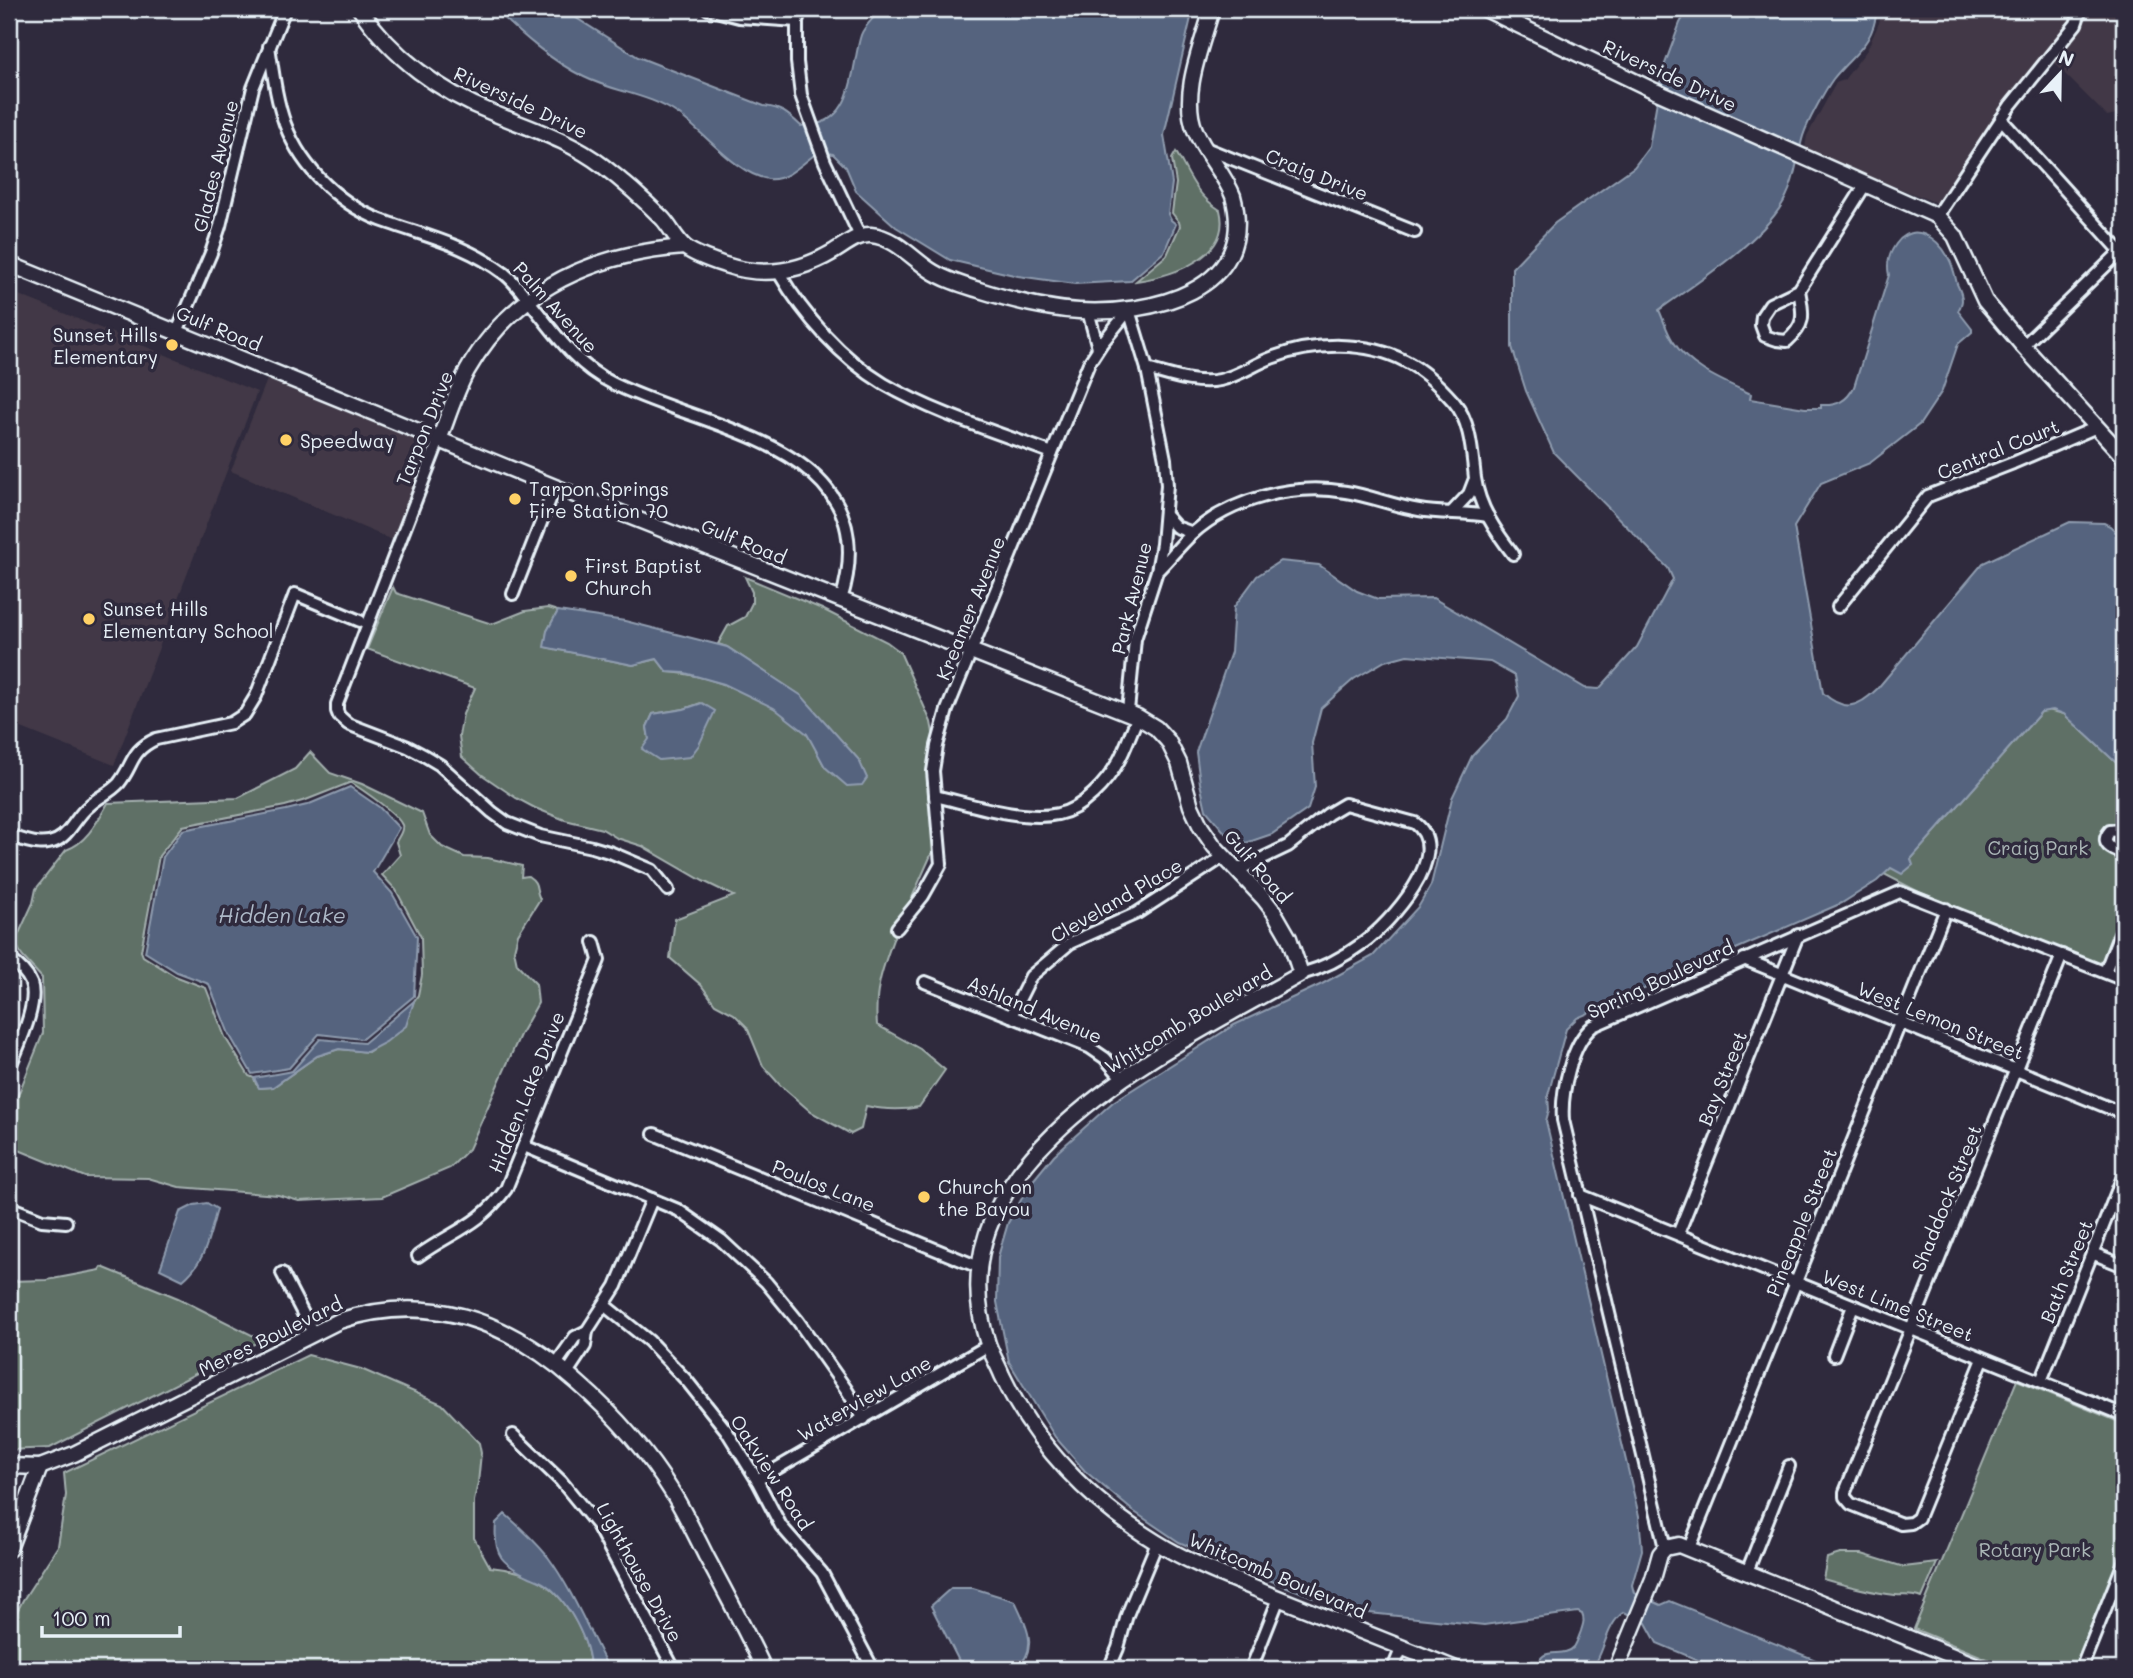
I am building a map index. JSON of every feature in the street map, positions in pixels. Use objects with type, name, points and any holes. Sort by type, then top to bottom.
[{"type":"street","name":"Glades Avenue","points":[[177,332],[211,253],[253,88],[285,9]]},
{"type":"street","name":"Riverside Drive","points":[[360,9],[388,45],[438,85],[490,112],[574,146],[601,164],[647,203],[684,247],[727,266],[779,273],[816,261],[860,236]]},
{"type":"street","points":[[708,9],[739,17],[797,21]]},
{"type":"street","points":[[801,9],[797,21],[798,80],[807,116],[825,162],[860,236],[883,237],[932,272],[978,290],[1042,306],[1088,311],[1129,310],[1191,293],[1212,278],[1230,255],[1236,233],[1236,206],[1230,188],[1196,132],[1190,115],[1189,100],[1193,77],[1212,9]]},
{"type":"street","name":"Riverside Drive","points":[[1485,9],[1655,91],[1937,216]]},
{"type":"street","points":[[2081,9],[2076,24],[2001,119],[1937,216],[1955,236],[1985,302],[2124,457]]},
{"type":"street","name":"Palm Avenue","points":[[269,46],[285,125],[301,154],[331,190],[376,218],[436,237],[468,251],[510,278],[566,348],[598,375],[654,401],[775,447],[819,478],[835,501],[846,524],[850,543],[848,578],[841,600]]},
{"type":"street","points":[[2001,119],[2123,253],[2023,346]]},
{"type":"street","name":"Craig Drive","points":[[1205,148],[1415,233]]},
{"type":"street","points":[[1799,290],[1803,320],[1797,332],[1787,341],[1765,336],[1761,325],[1762,316],[1770,304],[1799,290],[1866,185]]},
{"type":"street","name":"Tarpon Drive","points":[[668,890],[652,870],[612,853],[540,836],[507,823],[440,765],[420,753],[348,724],[339,716],[337,704],[459,389],[475,358],[499,327],[529,300],[556,282],[587,266],[631,253],[684,247]]},
{"type":"street","name":"Gulf Road","points":[[9,264],[555,487],[1133,714],[1156,728],[1168,741],[1179,763],[1195,815],[1208,838],[1264,899],[1283,925],[1301,974]]},
{"type":"street","points":[[779,273],[820,331],[883,383],[939,410],[1052,453]]},
{"type":"street","name":"Kreamer Avenue","points":[[897,928],[923,896],[941,864],[933,771],[947,710],[1089,363],[1129,310]]},
{"type":"street","name":"Park Avenue","points":[[935,796],[1016,814],[1056,815],[1067,811],[1100,788],[1119,760],[1133,714],[1135,639],[1157,571],[1166,516],[1167,485],[1166,459],[1147,369],[1129,310]]},
{"type":"street","points":[[1088,311],[1098,348]]},
{"type":"street","points":[[1147,369],[1188,379],[1219,380],[1275,356],[1317,347],[1354,348],[1395,356],[1409,363],[1426,375],[1457,406],[1473,450],[1475,478],[1488,516],[1497,534],[1513,554]]},
{"type":"street","name":"Central Court","points":[[1838,607],[1928,496],[2097,427]]},
{"type":"street","points":[[1452,512],[1472,490],[1475,478]]},
{"type":"street","points":[[513,594],[555,487]]},
{"type":"street","points":[[1157,571],[1193,533],[1222,514],[1269,495],[1294,491],[1342,491],[1418,510],[1488,516]]},
{"type":"street","points":[[1166,516],[1175,527],[1193,533]]},
{"type":"street","points":[[9,835],[31,844],[56,840],[68,832],[90,804],[117,785],[136,753],[156,738],[231,723],[241,718],[256,696],[295,594],[360,621]]},
{"type":"street","name":"Whitcomb Boulevard","points":[[1238,870],[1288,846],[1345,804],[1419,825],[1428,843],[1425,862],[1405,901],[1364,942],[1327,965],[1301,974],[1165,1051],[1094,1100],[1027,1162],[1000,1203],[983,1251],[980,1301],[989,1345],[1021,1411],[1051,1452],[1077,1481],[1129,1525],[1157,1543],[1217,1573],[1456,1669]]},
{"type":"street","points":[[2124,833],[2119,830],[2110,831],[2106,839],[2110,849],[2124,853]]},
{"type":"street","name":"Cleveland Place","points":[[1011,1016],[1031,976],[1070,943],[1137,913],[1223,857]]},
{"type":"street","name":"Spring Boulevard","points":[[1665,1548],[1563,1120],[1564,1091],[1578,1043],[1584,1035],[1593,1026],[1896,892],[1904,892],[2124,980]]},
{"type":"street","name":"Pineapple Street","points":[[1689,1548],[1946,909]]},
{"type":"street","points":[[2105,972],[2124,923]]},
{"type":"street","name":"Bay Street","points":[[1678,1234],[1798,935]]},
{"type":"street","name":"Hidden Lake Drive","points":[[418,1256],[472,1224],[490,1209],[506,1189],[599,960],[594,942]]},
{"type":"street","name":"Shaddock Street","points":[[1983,1359],[1918,1518],[1904,1525],[1851,1504],[1845,1493],[2062,956]]},
{"type":"street","points":[[9,959],[31,982],[33,996],[9,1069]]},
{"type":"street","name":"West Lemon Street","points":[[1744,959],[2124,1114]]},
{"type":"street","name":"Ashland Avenue","points":[[925,982],[1092,1049],[1105,1058],[1123,1079]]},
{"type":"street","name":"Poulos Lane","points":[[653,1134],[981,1268]]},
{"type":"street","points":[[524,1146],[685,1213],[721,1240],[766,1282],[816,1345],[864,1419]]},
{"type":"street","name":"Bath Street","points":[[2041,1381],[2124,1174]]},
{"type":"street","name":"West Lime Street","points":[[1580,1195],[2124,1415]]},
{"type":"street","points":[[561,1368],[585,1346],[587,1331],[620,1278],[652,1199]]},
{"type":"street","points":[[9,1207],[42,1220],[66,1222]]},
{"type":"street","points":[[2092,1253],[2124,1266]]},
{"type":"street","points":[[282,1273],[313,1333]]},
{"type":"street","name":"Oakview Road","points":[[604,1305],[645,1337],[687,1381],[734,1442],[781,1526],[819,1569],[873,1669]]},
{"type":"street","points":[[1834,1355],[1853,1306]]},
{"type":"street","name":"Meres Boulevard","points":[[9,1466],[40,1467],[97,1444],[339,1321],[366,1313],[401,1309],[440,1311],[471,1318],[505,1331],[561,1368],[619,1422],[674,1494],[764,1669]]},
{"type":"street","name":"Waterview Lane","points":[[757,1480],[989,1345]]},
{"type":"street","name":"Lighthouse Drive","points":[[513,1436],[561,1480],[597,1525],[674,1669]]},
{"type":"street","points":[[1747,1572],[1788,1466]]},
{"type":"street","points":[[9,1549],[40,1467]]},
{"type":"street","points":[[1109,1669],[1127,1615],[1157,1543]]},
{"type":"street","points":[[1616,1669],[1655,1573],[1658,1558],[1665,1548],[1679,1545],[1985,1669]]},
{"type":"street","points":[[2081,1669],[2123,1567]]},
{"type":"street","points":[[1251,1669],[1279,1598]]},
{"type":"street","points":[[1393,1669],[1402,1647]]},
{"type":"shaded area","points":[[1883,9],[2076,9],[2072,21],[1994,119],[1939,204],[1805,148],[1807,136],[1836,83],[1844,80],[1867,50]]},
{"type":"shaded area","points":[[2086,9],[2124,9],[2124,107],[2116,114],[2107,116],[2053,60],[2079,30]]},
{"type":"shaded area","name":"Sunset Hills Elementary School","points":[[9,291],[257,392],[114,765],[9,723]]},
{"type":"shaded area","points":[[268,377],[432,444],[395,541],[231,471]]},
{"type":"green space","points":[[1176,152],[1199,191],[1220,210],[1221,226],[1217,240],[1208,252],[1182,269],[1136,281],[1167,255],[1180,226],[1172,213],[1176,183],[1172,159]]},
{"type":"green space","points":[[745,577],[822,609],[887,642],[900,652],[931,722],[934,738],[928,772],[935,846],[907,909],[890,929],[895,934],[880,978],[876,1012],[877,1025],[920,1049],[945,1070],[919,1107],[892,1110],[866,1106],[861,1129],[851,1134],[811,1112],[780,1085],[763,1066],[747,1027],[734,1014],[715,1004],[701,985],[670,958],[675,919],[734,896],[642,846],[617,838],[602,829],[565,820],[516,798],[462,757],[459,736],[463,714],[475,688],[367,649],[393,587],[396,593],[492,624],[525,611],[548,608],[558,611],[547,631],[545,647],[633,665],[657,659],[667,672],[722,684],[778,710],[806,733],[825,767],[859,760],[801,696],[727,647],[718,644],[728,626],[745,617],[752,603],[752,592]],"holes":[[[701,703],[649,739],[647,727],[653,714]]]},
{"type":"green space","name":"Craig Park","points":[[2048,710],[2064,714],[2124,770],[2124,974],[1921,893],[1884,874],[1891,867],[1911,859],[2041,712]]},
{"type":"green space","points":[[310,752],[330,773],[362,784],[422,813],[430,835],[442,847],[464,857],[488,858],[522,866],[521,877],[528,876],[535,884],[540,899],[518,934],[514,950],[517,964],[536,984],[538,1003],[520,1035],[469,1149],[450,1168],[382,1197],[299,1201],[278,1195],[179,1187],[148,1178],[85,1177],[9,1146],[9,1103],[14,1105],[43,1033],[42,978],[22,956],[15,942],[33,903],[36,889],[66,850],[86,837],[108,803],[238,798],[295,769]],"holes":[[[352,783],[387,809],[402,825],[402,832],[396,842],[400,855],[382,875],[396,890],[421,937],[422,975],[418,995],[405,1026],[368,1052],[339,1049],[317,1056],[273,1087],[260,1088],[254,1078],[249,1076],[225,1037],[206,988],[175,976],[143,956],[141,951],[159,856],[183,826],[285,806]]]},
{"type":"green space","points":[[102,1267],[178,1298],[262,1340],[50,1448],[9,1450],[9,1281],[47,1280],[100,1270]]},
{"type":"green space","points":[[308,1355],[361,1369],[442,1404],[479,1443],[481,1453],[474,1501],[474,1538],[490,1567],[534,1577],[563,1601],[582,1635],[590,1669],[9,1669],[9,1627],[58,1546],[66,1495],[64,1473]]},
{"type":"green space","name":"Rotary Park","points":[[2017,1380],[2124,1424],[2124,1546],[2073,1669],[2012,1669],[1914,1629]]},
{"type":"green space","points":[[1840,1554],[1862,1554],[1904,1567],[1937,1563],[1922,1598],[1877,1592],[1823,1579],[1827,1558]]},
{"type":"water","points":[[495,9],[562,9],[638,57],[780,110],[801,126],[823,122],[841,107],[851,84],[861,35],[881,9],[1193,9],[1164,135],[1172,183],[1168,214],[1176,224],[1164,252],[1130,281],[1075,284],[1018,276],[950,260],[896,227],[856,191],[846,167],[833,154],[818,152],[794,170],[775,179],[756,176],[732,161],[667,107],[595,82],[572,71],[548,55]]},
{"type":"water","points":[[1688,9],[1877,9],[1867,41],[1833,79],[1812,115],[1803,136],[1789,190],[1776,213],[1729,259],[1659,310],[1680,351],[1708,373],[1751,394],[1750,399],[1805,408],[1821,408],[1821,405],[1841,402],[1854,387],[1889,275],[1888,263],[1892,251],[1903,237],[1917,233],[1924,234],[1938,243],[1948,257],[1962,296],[1958,311],[1972,329],[1958,344],[1942,391],[1920,424],[1870,463],[1821,483],[1794,527],[1823,693],[1844,705],[1857,704],[1864,700],[1877,689],[1983,563],[2070,522],[2104,523],[2124,539],[2124,770],[2064,714],[2053,710],[2041,712],[1911,859],[1913,865],[1902,874],[1891,868],[1877,881],[1842,903],[1577,1018],[1566,1029],[1548,1095],[1549,1110],[1546,1121],[1639,1516],[1642,1550],[1632,1585],[1634,1593],[1661,1605],[1670,1601],[1838,1669],[1719,1669],[1657,1643],[1646,1623],[1624,1612],[1609,1631],[1592,1669],[1538,1669],[1542,1656],[1569,1651],[1574,1647],[1583,1624],[1582,1614],[1578,1612],[1484,1625],[1350,1611],[1235,1567],[1179,1542],[1133,1511],[1085,1471],[1055,1437],[1009,1362],[997,1302],[998,1257],[1008,1223],[1030,1184],[1054,1155],[1113,1102],[1234,1025],[1322,984],[1373,956],[1419,906],[1431,885],[1452,798],[1472,756],[1507,719],[1519,696],[1515,676],[1490,662],[1407,655],[1385,661],[1354,679],[1321,708],[1312,743],[1315,787],[1308,809],[1272,834],[1246,843],[1226,834],[1206,810],[1196,752],[1231,652],[1234,607],[1257,576],[1280,561],[1319,565],[1357,591],[1378,599],[1433,598],[1585,688],[1599,689],[1637,647],[1673,579],[1668,568],[1554,453],[1526,391],[1512,347],[1512,268],[1555,223],[1634,167],[1649,147],[1662,72]]},
{"type":"water","points":[[558,611],[625,621],[727,647],[802,696],[859,760],[867,778],[862,785],[847,786],[825,767],[807,734],[774,708],[724,684],[685,673],[667,672],[657,659],[633,665],[544,647],[547,631]]},
{"type":"water","points":[[702,703],[715,711],[699,745],[690,757],[659,760],[642,749],[649,739],[647,727],[653,714]]},
{"type":"water","name":"Hidden Lake","points":[[350,787],[379,807],[399,828],[373,872],[392,893],[417,937],[414,996],[362,1039],[319,1034],[289,1068],[252,1074],[229,1034],[209,984],[177,972],[145,952],[163,857],[183,830],[307,805]]},
{"type":"water","points":[[414,1001],[406,1026],[386,1042],[367,1052],[339,1049],[317,1056],[273,1087],[259,1088],[254,1078],[292,1071],[320,1039],[364,1043]]},
{"type":"water","points":[[207,1203],[217,1209],[206,1248],[197,1265],[183,1280],[160,1269],[180,1212],[194,1205]]},
{"type":"water","points":[[505,1514],[538,1545],[557,1570],[609,1669],[590,1669],[582,1634],[554,1591],[542,1582],[512,1568],[501,1558],[496,1544],[496,1523]]},
{"type":"water","points":[[951,1588],[973,1588],[1015,1601],[1029,1636],[1028,1653],[1016,1669],[963,1669],[931,1606]]},
{"type":"place","name":"Sunset Hills Elementary","points":[[172,345]]},
{"type":"place","name":"Speedway","points":[[286,440]]},
{"type":"place","name":"Tarpon Springs Fire Station 70","points":[[515,499]]},
{"type":"place","name":"First Baptist Church","points":[[571,576]]},
{"type":"place","name":"Sunset Hills Elementary School","points":[[89,619]]},
{"type":"place","name":"Church on the Bayou","points":[[924,1197]]}]
